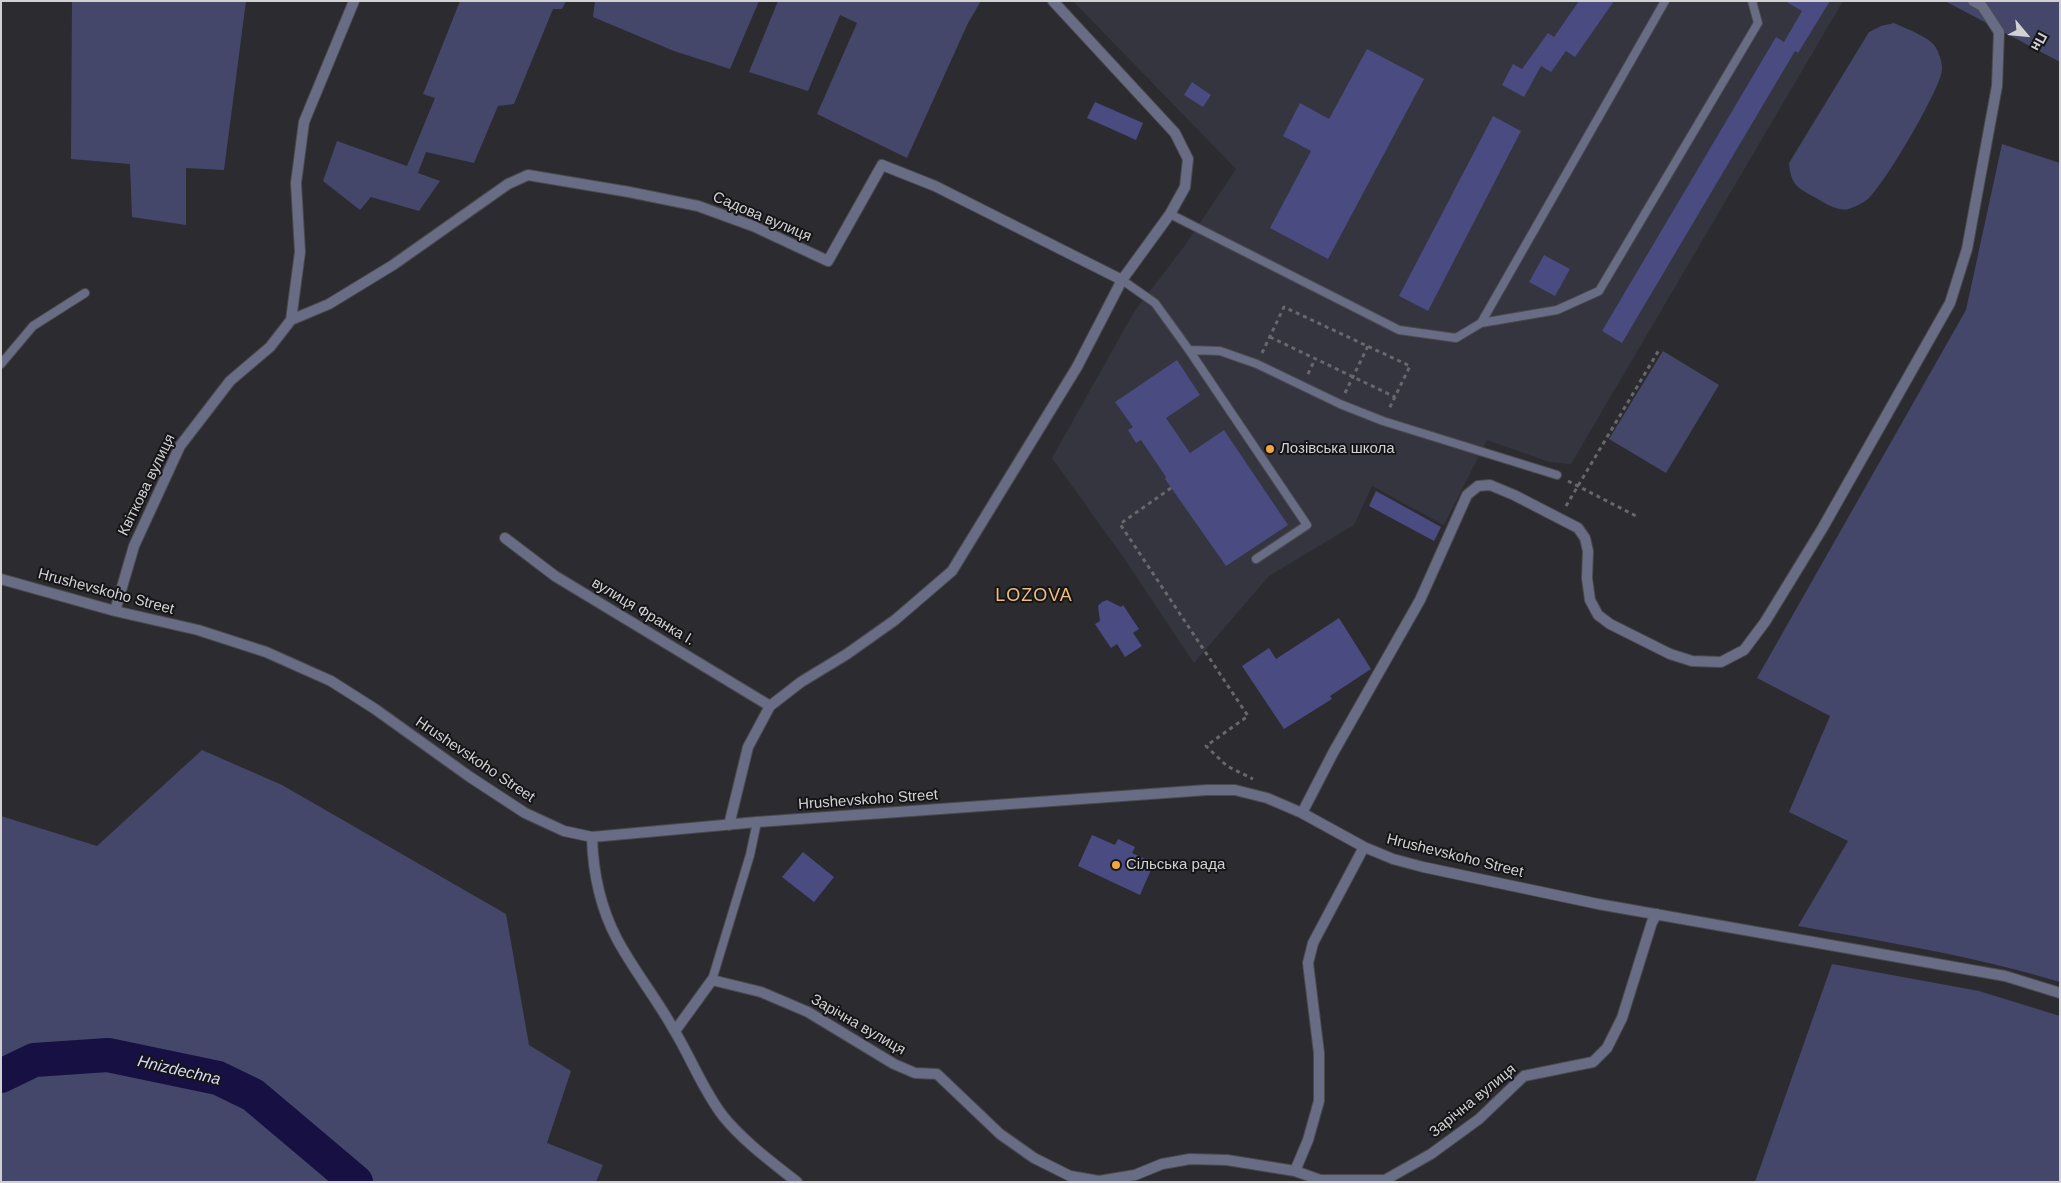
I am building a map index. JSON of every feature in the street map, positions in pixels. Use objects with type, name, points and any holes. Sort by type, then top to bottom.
[{"type":"street","name":"Квіткова вулиця","points":[[115,611],[134,546],[180,446],[230,381],[270,348],[291,320],[300,252],[296,183],[304,122],[354,1]]},
{"type":"street","points":[[729,825],[748,747],[770,706],[894,620],[952,571],[1077,367],[1122,280],[1170,214],[1185,187],[1188,159],[1175,133],[1053,1]]},
{"type":"street","points":[[1302,813],[1333,753],[1420,600],[1467,495],[1478,486],[1490,486],[1559,517],[1578,528],[1584,538],[1588,551],[1587,578],[1590,600],[1598,614],[1610,624],[1670,654],[1692,661],[1722,662],[1744,650],[1765,622],[1822,529],[1950,303],[1967,249],[1997,86],[1999,32],[1982,6],[1973,1]]},
{"type":"street","name":"Садова вулиця","points":[[291,320],[329,304],[369,280],[508,184],[528,174],[698,206],[753,226],[828,261],[882,165],[935,186],[1122,280]]},
{"type":"street","name":"вулиця Франка І.","points":[[505,538],[555,576],[770,706]]},
{"type":"street","name":"Hrushevskoho Street","points":[[1,579],[115,611],[198,630],[266,652],[331,681],[375,709],[470,777],[525,813],[564,831],[592,837],[757,822],[1207,790],[1235,790],[1267,798],[1302,813],[1364,847],[1393,859],[1598,904],[2005,976],[2060,993]]},
{"type":"street","points":[[592,837],[593,868],[598,890],[617,939],[675,1031],[723,1116],[759,1151],[797,1182]]},
{"type":"street","points":[[1294,1171],[1308,1140],[1319,1101],[1320,1053],[1308,963],[1313,943],[1364,847]]},
{"type":"street","name":"Зарічна вулиця","points":[[712,980],[761,992],[808,1012],[894,1064],[915,1073],[937,1074],[1000,1134],[1034,1158],[1070,1176],[1099,1181],[1135,1174],[1162,1164],[1190,1159],[1227,1160],[1294,1171],[1320,1180],[1385,1180],[1431,1154],[1478,1119],[1524,1076],[1593,1062],[1607,1048],[1622,1018],[1652,922],[1657,914]]},
{"type":"street","points":[[675,1031],[712,980]]},
{"type":"lane","points":[[1481,323],[1666,1]]},
{"type":"lane","points":[[1170,214],[1399,330],[1456,338],[1481,323],[1557,310],[1600,291],[1758,23],[1752,1]]},
{"type":"lane","points":[[1122,280],[1155,303],[1190,350],[1307,525],[1256,559]]},
{"type":"lane","points":[[1,364],[33,326],[85,293]]},
{"type":"lane","points":[[1190,350],[1220,351],[1257,364],[1340,404],[1383,421],[1557,475]]},
{"type":"lane","points":[[712,980],[750,855],[757,822]]},
{"type":"path","points":[[1257,364],[1284,307],[1410,366],[1396,397],[1270,337]]},
{"type":"path","points":[[1340,404],[1368,346]]},
{"type":"path","points":[[1559,517],[1660,350]]},
{"type":"path","points":[[1557,475],[1636,516]]},
{"type":"path","points":[[1171,488],[1120,524],[1248,716],[1206,746],[1227,766],[1262,783]]},
{"type":"shaded area","points":[[72,1],[246,1],[224,170],[186,168],[186,225],[132,217],[130,164],[71,159]]},
{"type":"shaded area","points":[[460,1],[566,1],[562,9],[553,9],[514,104],[498,106],[474,163],[426,152],[418,173],[440,181],[419,211],[371,197],[360,210],[323,181],[337,141],[407,166],[435,98],[423,94]]},
{"type":"shaded area","points":[[595,1],[759,1],[730,69],[674,51],[593,17]]},
{"type":"shaded area","points":[[778,1],[981,1],[968,23],[907,158],[817,114],[857,23],[840,15],[808,91],[749,72]]},
{"type":"shaded area","points":[[1073,1],[1843,1],[1571,464],[1549,462],[1487,440],[1444,525],[1372,486],[1354,525],[1269,576],[1194,663],[1126,561],[1052,458],[1134,312],[1183,248],[1236,169]]},
{"type":"shaded area","points":[[1945,1],[2060,1],[2060,62]]},
{"type":"shaded area","points":[[1894,23],[1921,35],[1934,45],[1939,53],[1942,64],[1939,81],[1911,136],[1877,189],[1867,200],[1854,207],[1844,210],[1835,208],[1799,187],[1791,176],[1789,163],[1869,32],[1881,26]]},
{"type":"shaded area","points":[[2002,144],[2060,163],[2060,982],[1963,957],[1798,926],[1848,841],[1789,812],[1830,716],[1757,678],[1966,310]]},
{"type":"shaded area","points":[[1663,351],[1719,385],[1666,473],[1609,439]]},
{"type":"shaded area","points":[[202,750],[282,785],[506,914],[529,1045],[571,1071],[547,1143],[603,1165],[596,1182],[1,1182],[1,816],[97,846]]},
{"type":"shaded area","points":[[1832,964],[1979,991],[2060,1016],[2060,1182],[1755,1182]]},
{"type":"building","points":[[1579,1],[1614,1],[1575,57],[1566,51],[1551,72],[1541,66],[1524,97],[1502,85],[1513,64],[1522,69],[1548,33],[1554,37]]},
{"type":"building","points":[[1785,1],[1830,1],[1798,53],[1795,51],[1622,343],[1602,331],[1776,37],[1784,42],[1802,11]]},
{"type":"building","points":[[1367,49],[1424,79],[1328,259],[1270,228],[1311,151],[1283,136],[1300,103],[1329,119]]},
{"type":"building","points":[[1192,82],[1211,95],[1203,107],[1184,95]]},
{"type":"building","points":[[1095,102],[1143,123],[1136,140],[1087,118]]},
{"type":"building","points":[[1493,116],[1521,131],[1428,311],[1399,296]]},
{"type":"building","points":[[1544,255],[1570,269],[1555,296],[1529,282]]},
{"type":"building","points":[[1177,360],[1200,395],[1166,418],[1190,453],[1224,430],[1288,525],[1226,566],[1165,479],[1166,477],[1141,440],[1136,443],[1128,430],[1133,427],[1115,402]]},
{"type":"building","points":[[1376,491],[1441,527],[1434,541],[1369,506]]},
{"type":"building","points":[[1107,600],[1121,607],[1123,605],[1139,629],[1133,633],[1142,646],[1125,657],[1117,644],[1111,648],[1095,624],[1100,621],[1098,606]]},
{"type":"building","points":[[1339,618],[1371,669],[1330,696],[1332,699],[1284,729],[1242,666],[1269,648],[1276,659]]},
{"type":"building","name":"Сільська рада","points":[[1092,835],[1115,845],[1118,839],[1135,847],[1132,853],[1154,863],[1140,895],[1078,866]]},
{"type":"building","points":[[803,852],[834,877],[814,902],[782,877]]},
{"type":"waterway","name":"Hnizdechna","points":[[1,1076],[34,1060],[108,1055],[218,1078],[253,1095],[356,1182]]},
{"type":"place","name":"Лозівська школа","points":[[1270,449]]},
{"type":"place","name":"Сільська рада","points":[[1116,865]]},
{"type":"district","name":"LOZOVA","points":[[1034,596]]}]
